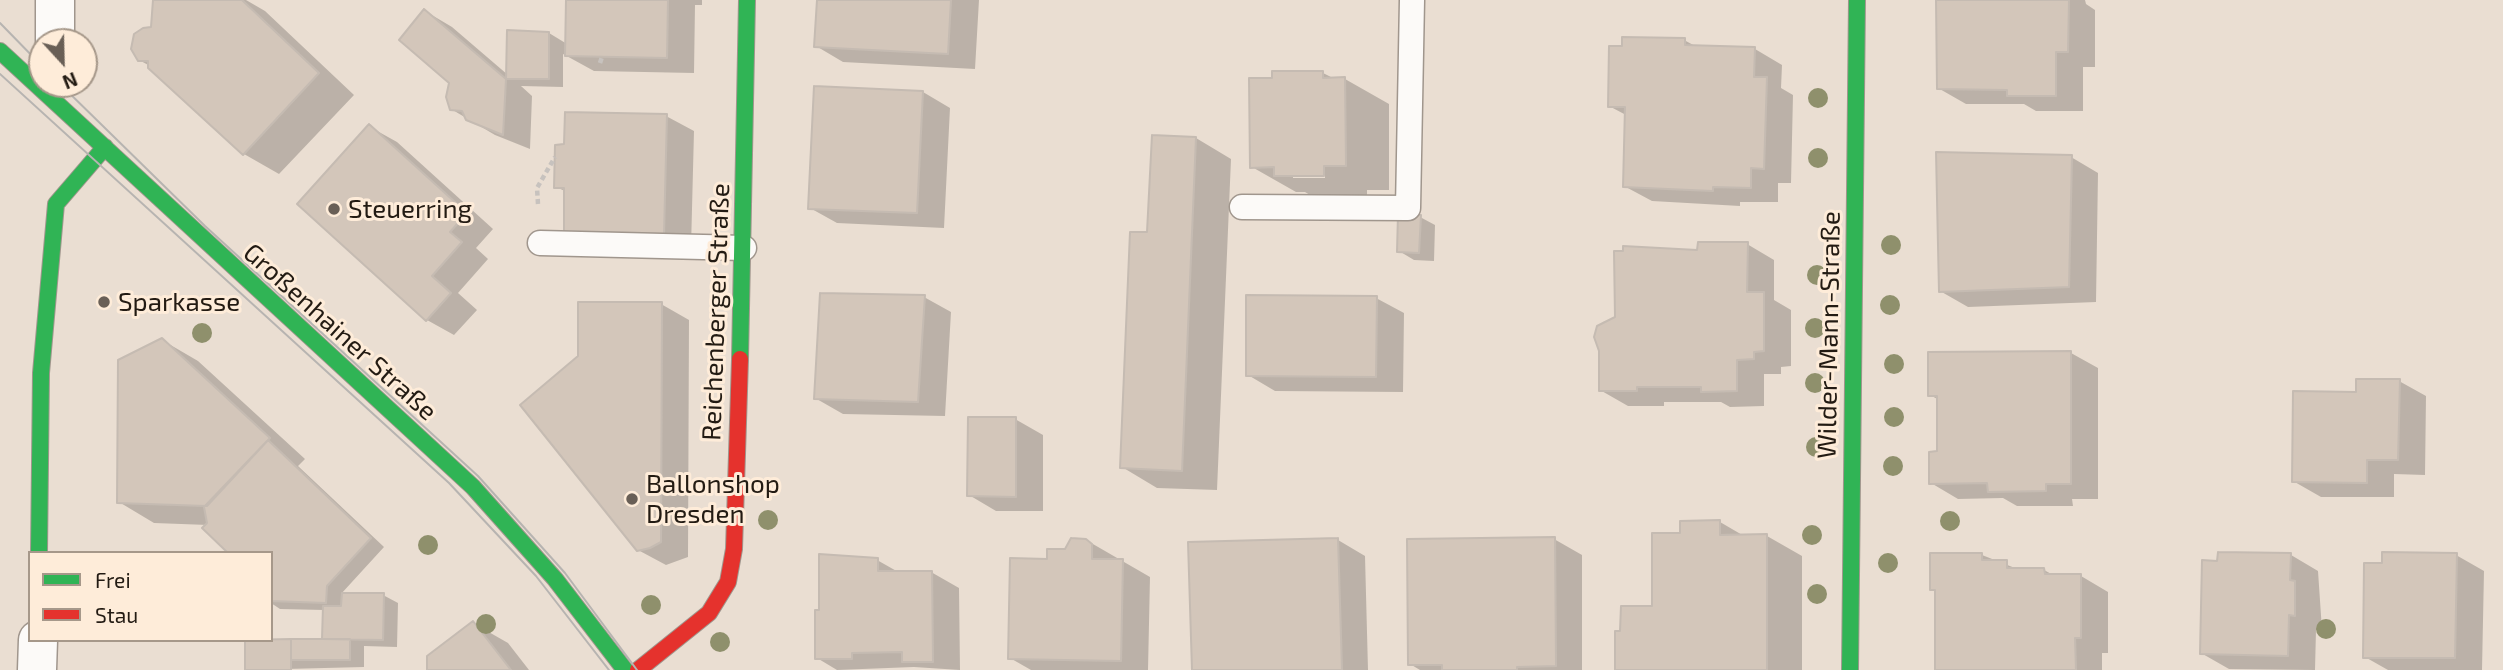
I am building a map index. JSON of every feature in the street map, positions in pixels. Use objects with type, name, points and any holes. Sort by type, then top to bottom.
[{"type":"street","points":[[55,0],[55,28]]},
{"type":"street","name":"Reichenberger Straße","points":[[638,670],[709,613],[727,582],[734,549],[744,248],[747,0]]},
{"type":"street","name":"Wilder-Mann-Straße","points":[[1850,670],[1857,0]]},
{"type":"street","name":"Großenhainer Straße","points":[[0,51],[28,72]]},
{"type":"street","name":"Großenhainer Straße","points":[[60,98],[105,147],[473,487],[555,579],[625,670]]},
{"type":"street","points":[[39,551],[41,373],[56,204],[105,147]]},
{"type":"street","points":[[37,670],[38,642]]},
{"type":"lane","points":[[1242,207],[1408,208],[1412,0]]},
{"type":"lane","points":[[540,243],[744,248]]},
{"type":"path","points":[[540,243],[537,188],[555,157]]},
{"type":"building","points":[[153,0],[242,0],[319,73],[243,155],[148,68],[148,61],[138,61],[131,49],[134,34],[143,28],[151,27]]},
{"type":"building","points":[[566,0],[668,0],[667,58],[565,56]]},
{"type":"building","points":[[817,0],[951,0],[948,54],[814,47]]},
{"type":"building","points":[[1936,0],[2069,0],[2068,52],[2056,52],[2056,96],[2007,96],[2007,90],[1937,89]]},
{"type":"building","points":[[424,9],[506,79],[503,135],[466,120],[462,111],[450,110],[446,97],[449,83],[399,40]]},
{"type":"building","points":[[507,30],[549,32],[549,79],[506,79]]},
{"type":"building","points":[[1622,37],[1685,38],[1685,45],[1755,47],[1754,77],[1767,77],[1764,169],[1751,168],[1751,188],[1713,187],[1713,191],[1623,187],[1625,107],[1608,107],[1609,46],[1622,46]]},
{"type":"building","points":[[1272,71],[1323,71],[1323,78],[1345,77],[1346,166],[1324,166],[1324,176],[1274,176],[1274,167],[1250,168],[1249,78],[1272,78]]},
{"type":"building","points":[[814,86],[923,91],[917,213],[808,209]]},
{"type":"building","points":[[565,112],[667,114],[664,234],[564,232],[564,188],[554,188],[555,145],[564,144]]},
{"type":"building","points":[[369,124],[467,213],[450,232],[462,242],[432,276],[451,293],[426,321],[297,204]]},
{"type":"building","points":[[1152,135],[1196,137],[1182,471],[1120,468],[1130,232],[1147,232]]},
{"type":"building","points":[[1936,152],[2072,155],[2069,287],[1939,292]]},
{"type":"building","points":[[1398,214],[1421,215],[1419,253],[1397,252]]},
{"type":"building","points":[[1698,242],[1748,242],[1747,292],[1764,292],[1764,351],[1754,352],[1754,359],[1737,360],[1737,391],[1701,392],[1701,387],[1637,387],[1637,391],[1599,391],[1599,351],[1594,337],[1597,326],[1615,317],[1614,251],[1623,251],[1623,246],[1697,250]]},
{"type":"building","points":[[820,293],[925,295],[918,402],[814,399]]},
{"type":"building","points":[[1246,295],[1377,296],[1376,377],[1246,376]]},
{"type":"building","points":[[578,302],[662,302],[661,542],[650,548],[637,551],[520,405],[578,356]]},
{"type":"building","points":[[162,338],[270,438],[207,506],[117,503],[118,360]]},
{"type":"building","points":[[2071,351],[2071,484],[2046,484],[2046,491],[1988,492],[1987,483],[1929,484],[1929,452],[1937,451],[1937,396],[1928,396],[1928,352]]},
{"type":"building","points":[[2356,379],[2400,379],[2398,460],[2367,460],[2367,483],[2292,482],[2293,391],[2356,392]]},
{"type":"building","points":[[968,417],[1016,417],[1016,497],[967,496]]},
{"type":"building","points":[[268,440],[371,538],[327,586],[326,603],[273,601],[273,551],[226,551],[202,528],[207,523],[204,507]]},
{"type":"building","points":[[1720,520],[1720,535],[1767,534],[1767,670],[1615,670],[1615,631],[1620,631],[1621,606],[1652,606],[1652,533],[1680,533],[1680,521]]},
{"type":"building","points":[[1555,537],[1556,666],[1517,667],[1517,670],[1442,670],[1442,665],[1408,665],[1407,539]]},
{"type":"building","points":[[1071,538],[1086,539],[1092,544],[1092,559],[1123,559],[1121,661],[1008,659],[1010,558],[1047,559],[1047,549],[1065,549]]},
{"type":"building","points":[[1338,538],[1342,670],[1192,670],[1188,542]]},
{"type":"building","points":[[2218,552],[2291,553],[2290,580],[2295,581],[2295,616],[2289,615],[2288,656],[2200,654],[2202,560],[2217,561]]},
{"type":"building","points":[[2382,552],[2457,553],[2455,658],[2363,658],[2364,563],[2382,563]]},
{"type":"building","points":[[1930,553],[1982,553],[1982,560],[2007,560],[2007,568],[2044,568],[2045,574],[2081,574],[2081,638],[2075,638],[2076,670],[1935,670],[1935,590],[1930,590]]},
{"type":"building","points":[[819,554],[878,558],[878,571],[932,571],[933,662],[902,662],[902,652],[852,653],[852,659],[815,659],[815,610],[819,610]]},
{"type":"building","points":[[342,593],[384,593],[383,640],[322,639],[323,606],[341,606]]},
{"type":"building","points":[[473,621],[511,670],[427,670],[427,656]]},
{"type":"building","points":[[273,639],[291,639],[291,670],[245,670],[245,642],[273,642]]},
{"type":"building","points":[[291,639],[350,639],[350,660],[291,660]]},
{"type":"tram line","points":[[0,23],[28,52]]},
{"type":"tram line","points":[[0,74],[449,483],[536,576],[609,670]]},
{"type":"tram line","points":[[74,98],[205,226],[478,476],[565,573],[637,670]]},
{"type":"traffic: fast","points":[[740,359],[747,0]]},
{"type":"traffic: fast","points":[[1850,670],[1857,0]]},
{"type":"traffic: fast","points":[[0,51],[473,487],[555,579],[625,670]]},
{"type":"traffic: fast","points":[[39,551],[41,373],[56,204],[105,147]]},
{"type":"traffic: jam","points":[[638,670],[709,613],[728,582],[734,549],[740,359]]},
{"type":"place","name":"Steuerring","points":[[334,209]]},
{"type":"place","name":"Sparkasse","points":[[104,302]]},
{"type":"place","name":"Ballonshop Dresden","points":[[632,499]]}]
